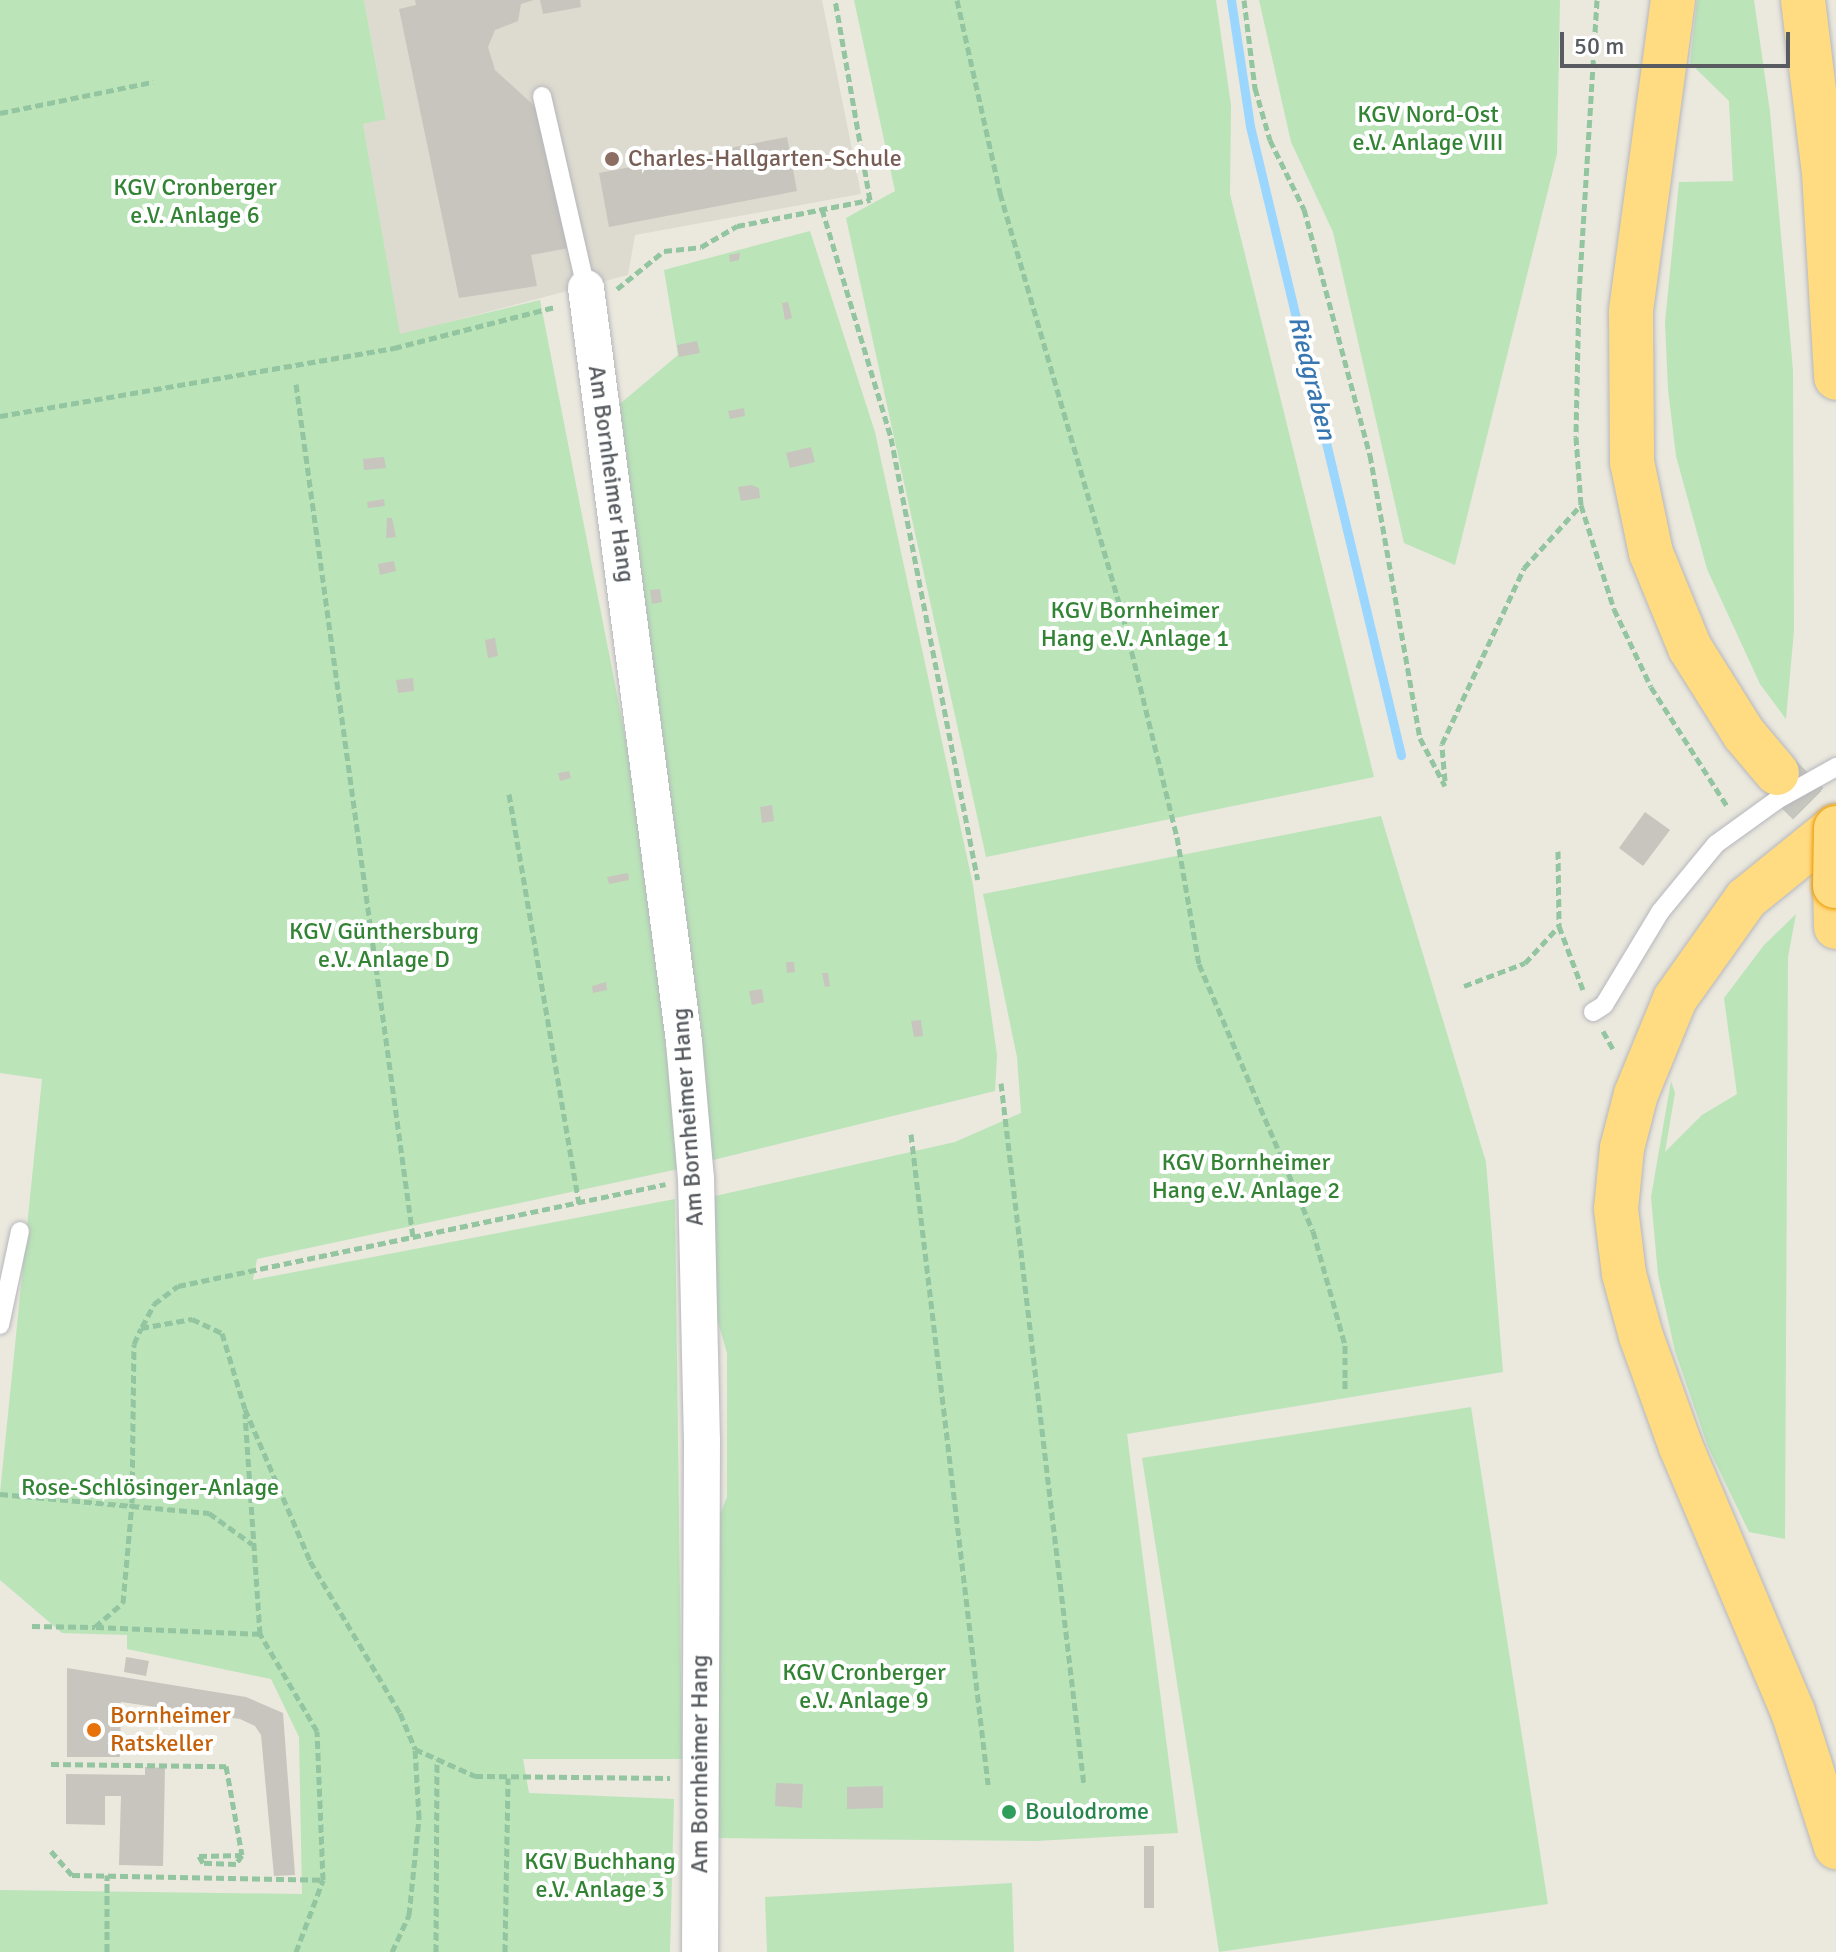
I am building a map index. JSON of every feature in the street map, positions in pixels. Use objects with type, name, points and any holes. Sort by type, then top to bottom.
[{"type":"highway","points":[[1673,0],[1631,312],[1632,462],[1651,553],[1690,648],[1737,724],[1777,773]]},
{"type":"highway","points":[[1803,0],[1824,173],[1836,378]]},
{"type":"highway","points":[[1836,827],[1836,927]]},
{"type":"highway","points":[[1836,827],[1776,870],[1719,930],[1675,999],[1648,1063],[1622,1148],[1616,1209],[1624,1274],[1681,1447],[1751,1602],[1793,1712],[1836,1847]]},
{"type":"street","name":"Am Bornheimer Hang","points":[[587,296],[684,1042],[696,1178],[702,1440],[700,1952]]},
{"type":"lane","points":[[542,96],[587,296]]},
{"type":"lane","points":[[1593,1012],[1604,1005],[1660,912],[1716,844],[1777,800],[1836,767]]},
{"type":"lane","points":[[0,1325],[20,1231]]},
{"type":"path","points":[[0,416],[394,348],[626,285],[664,251],[701,247],[737,226],[870,200],[871,191],[835,0]]},
{"type":"path","points":[[957,0],[1000,193],[1123,616],[1177,837],[1199,964],[1313,1231],[1345,1345],[1345,1392]]},
{"type":"path","points":[[1244,0],[1255,88],[1270,140],[1304,209],[1370,455],[1420,738],[1445,786],[1442,744],[1524,568],[1581,505]]},
{"type":"path","points":[[0,113],[153,82]]},
{"type":"path","points":[[822,209],[891,438],[978,880]]},
{"type":"path","points":[[296,384],[413,1237]]},
{"type":"path","points":[[509,794],[579,1203]]},
{"type":"path","points":[[1558,851],[1559,926],[1593,1012],[1615,1053],[1648,1063]]},
{"type":"path","points":[[1464,986],[1525,963],[1559,926]]},
{"type":"path","points":[[1001,1083],[1084,1785]]},
{"type":"path","points":[[911,1134],[988,1784]]},
{"type":"path","points":[[95,1627],[123,1603],[132,1503],[134,1344],[154,1304],[178,1286],[696,1178]]},
{"type":"path","points":[[141,1328],[192,1319],[222,1333],[245,1409],[310,1561],[400,1713],[415,1749],[419,1818],[409,1915],[392,1952]]},
{"type":"path","points":[[245,1409],[260,1634],[317,1731],[323,1880],[296,1952]]},
{"type":"path","points":[[0,1494],[132,1503],[209,1513],[253,1545]]},
{"type":"path","points":[[32,1626],[260,1634]]},
{"type":"path","points":[[415,1749],[475,1776],[699,1778]]},
{"type":"path","points":[[436,1952],[437,1759]]},
{"type":"path","points":[[51,1764],[226,1766],[242,1855],[236,1864],[203,1863],[199,1856],[242,1855]]},
{"type":"path","points":[[505,1952],[508,1778]]},
{"type":"path","points":[[51,1851],[72,1875],[323,1880]]},
{"type":"path","points":[[218,1878],[219,1864]]},
{"type":"path","points":[[107,1875],[107,1952]]},
{"type":"shaded area","name":"Charles-Hallgarten-Schule","points":[[364,0],[822,0],[861,194],[635,235],[628,275],[400,335],[363,124],[386,118]]},
{"type":"green space","points":[[0,0],[364,0],[386,119],[363,124],[400,334],[540,300],[630,761],[683,1168],[257,1259],[253,1280],[675,1199],[682,1759],[523,1759],[529,1793],[674,1799],[670,1952],[0,1952],[0,1890],[302,1894],[299,1737],[271,1679],[127,1649],[127,1635],[62,1633],[0,1580],[0,1493],[42,1079],[0,1073]]},
{"type":"green space","name":"KGV Bornheimer Hang e.V. Anlage 1","points":[[854,0],[1216,0],[1231,105],[1230,194],[1374,777],[986,857],[846,218],[895,191]]},
{"type":"green space","name":"KGV Nord-Ost e.V. Anlage VIII","points":[[1259,0],[1560,0],[1557,154],[1455,565],[1404,543],[1333,232],[1291,142]]},
{"type":"green space","points":[[1697,0],[1754,0],[1770,112],[1793,370],[1794,630],[1786,719],[1760,684],[1707,569],[1676,456],[1668,389],[1665,322],[1679,182],[1733,181],[1729,101],[1690,63]]},
{"type":"green space","points":[[810,231],[875,432],[973,885],[997,1055],[995,1091],[709,1161],[615,408],[678,355],[664,270]]},
{"type":"green space","name":"KGV Bornheimer Hang e.V. Anlage 2","points":[[1381,816],[1486,1162],[1503,1372],[1127,1434],[1178,1833],[1036,1841],[713,1838],[712,1534],[727,1497],[727,1353],[714,1308],[715,1196],[955,1142],[1021,1113],[1017,1057],[983,894]]},
{"type":"green space","points":[[1796,914],[1788,957],[1785,1539],[1749,1532],[1708,1447],[1675,1351],[1658,1275],[1651,1197],[1671,1081],[1675,1093],[1665,1152],[1702,1115],[1737,1094],[1724,998],[1764,945]]},
{"type":"green space","points":[[1471,1407],[1548,1904],[1219,1952],[1142,1458]]},
{"type":"green space","points":[[1012,1883],[1014,1952],[767,1952],[765,1897]]},
{"type":"building","points":[[415,0],[534,0],[521,4],[518,21],[495,30],[488,47],[495,70],[541,112],[569,248],[531,255],[537,286],[459,298],[399,9],[416,5]]},
{"type":"building","points":[[540,0],[580,0],[581,7],[543,14]]},
{"type":"building","points":[[787,137],[797,191],[609,227],[599,173]]},
{"type":"building","points":[[740,253],[739,260],[730,262],[729,255]]},
{"type":"building","points":[[788,302],[792,318],[785,320],[782,303]]},
{"type":"building","points":[[697,341],[700,353],[679,357],[677,345]]},
{"type":"building","points":[[744,408],[745,416],[730,419],[728,411]]},
{"type":"building","points":[[811,447],[815,462],[790,468],[786,453]]},
{"type":"building","points":[[384,457],[386,468],[364,470],[363,459]]},
{"type":"building","points":[[751,485],[759,488],[760,498],[741,501],[738,487]]},
{"type":"building","points":[[384,499],[385,506],[368,508],[367,502]]},
{"type":"building","points":[[387,518],[392,518],[396,537],[386,538]]},
{"type":"building","points":[[394,561],[396,571],[380,575],[378,564]]},
{"type":"building","points":[[660,589],[662,602],[652,604],[650,590]]},
{"type":"building","points":[[495,638],[498,656],[488,658],[485,640]]},
{"type":"building","points":[[413,678],[414,691],[398,693],[396,680]]},
{"type":"building","points":[[569,771],[571,778],[560,781],[558,773]]},
{"type":"building","points":[[772,805],[774,821],[762,823],[760,807]]},
{"type":"building","points":[[1645,812],[1670,830],[1643,866],[1619,848]]},
{"type":"building","points":[[628,873],[629,880],[609,884],[607,877]]},
{"type":"building","points":[[786,962],[794,962],[795,972],[787,973]]},
{"type":"building","points":[[822,973],[828,973],[830,986],[825,987]]},
{"type":"building","points":[[606,982],[607,990],[593,993],[592,986]]},
{"type":"building","points":[[762,989],[764,1002],[752,1005],[749,991]]},
{"type":"building","points":[[921,1020],[923,1036],[914,1037],[911,1021]]},
{"type":"building","points":[[126,1657],[149,1661],[146,1676],[124,1672]]},
{"type":"building","points":[[67,1668],[246,1697],[283,1713],[295,1875],[274,1876],[261,1735],[255,1726],[240,1719],[121,1702],[120,1757],[67,1757]]},
{"type":"building","points":[[145,1767],[165,1768],[163,1866],[119,1865],[121,1796],[105,1796],[105,1825],[66,1824],[66,1774],[145,1775]]},
{"type":"building","points":[[776,1783],[803,1784],[802,1808],[775,1806]]},
{"type":"building","points":[[883,1786],[883,1808],[847,1809],[847,1787]]},
{"type":"building","points":[[1144,1846],[1154,1846],[1154,1908],[1144,1908]]},
{"type":"waterway","name":"Riedgraben","points":[[1231,0],[1250,126],[1401,755]]},
{"type":"tunnel","points":[[1777,773],[1836,831]]},
{"type":"place","name":"Charles-Hallgarten-Schule","points":[[612,159]]},
{"type":"place","name":"Bornheimer Ratskeller","points":[[94,1730]]},
{"type":"place","name":"Boulodrome","points":[[1009,1812]]},
{"type":"park label","name":"KGV Cronberger e.V. Anlage 6","points":[[195,202]]},
{"type":"park label","name":"KGV Günthersburg e.V. Anlage D","points":[[384,946]]},
{"type":"park label","name":"Rose-Schlösinger-Anlage","points":[[150,1488]]},
{"type":"park label","name":"KGV Cronberger e.V. Anlage 9","points":[[864,1687]]},
{"type":"park label","name":"KGV Buchhang e.V. Anlage 3","points":[[600,1876]]}]
